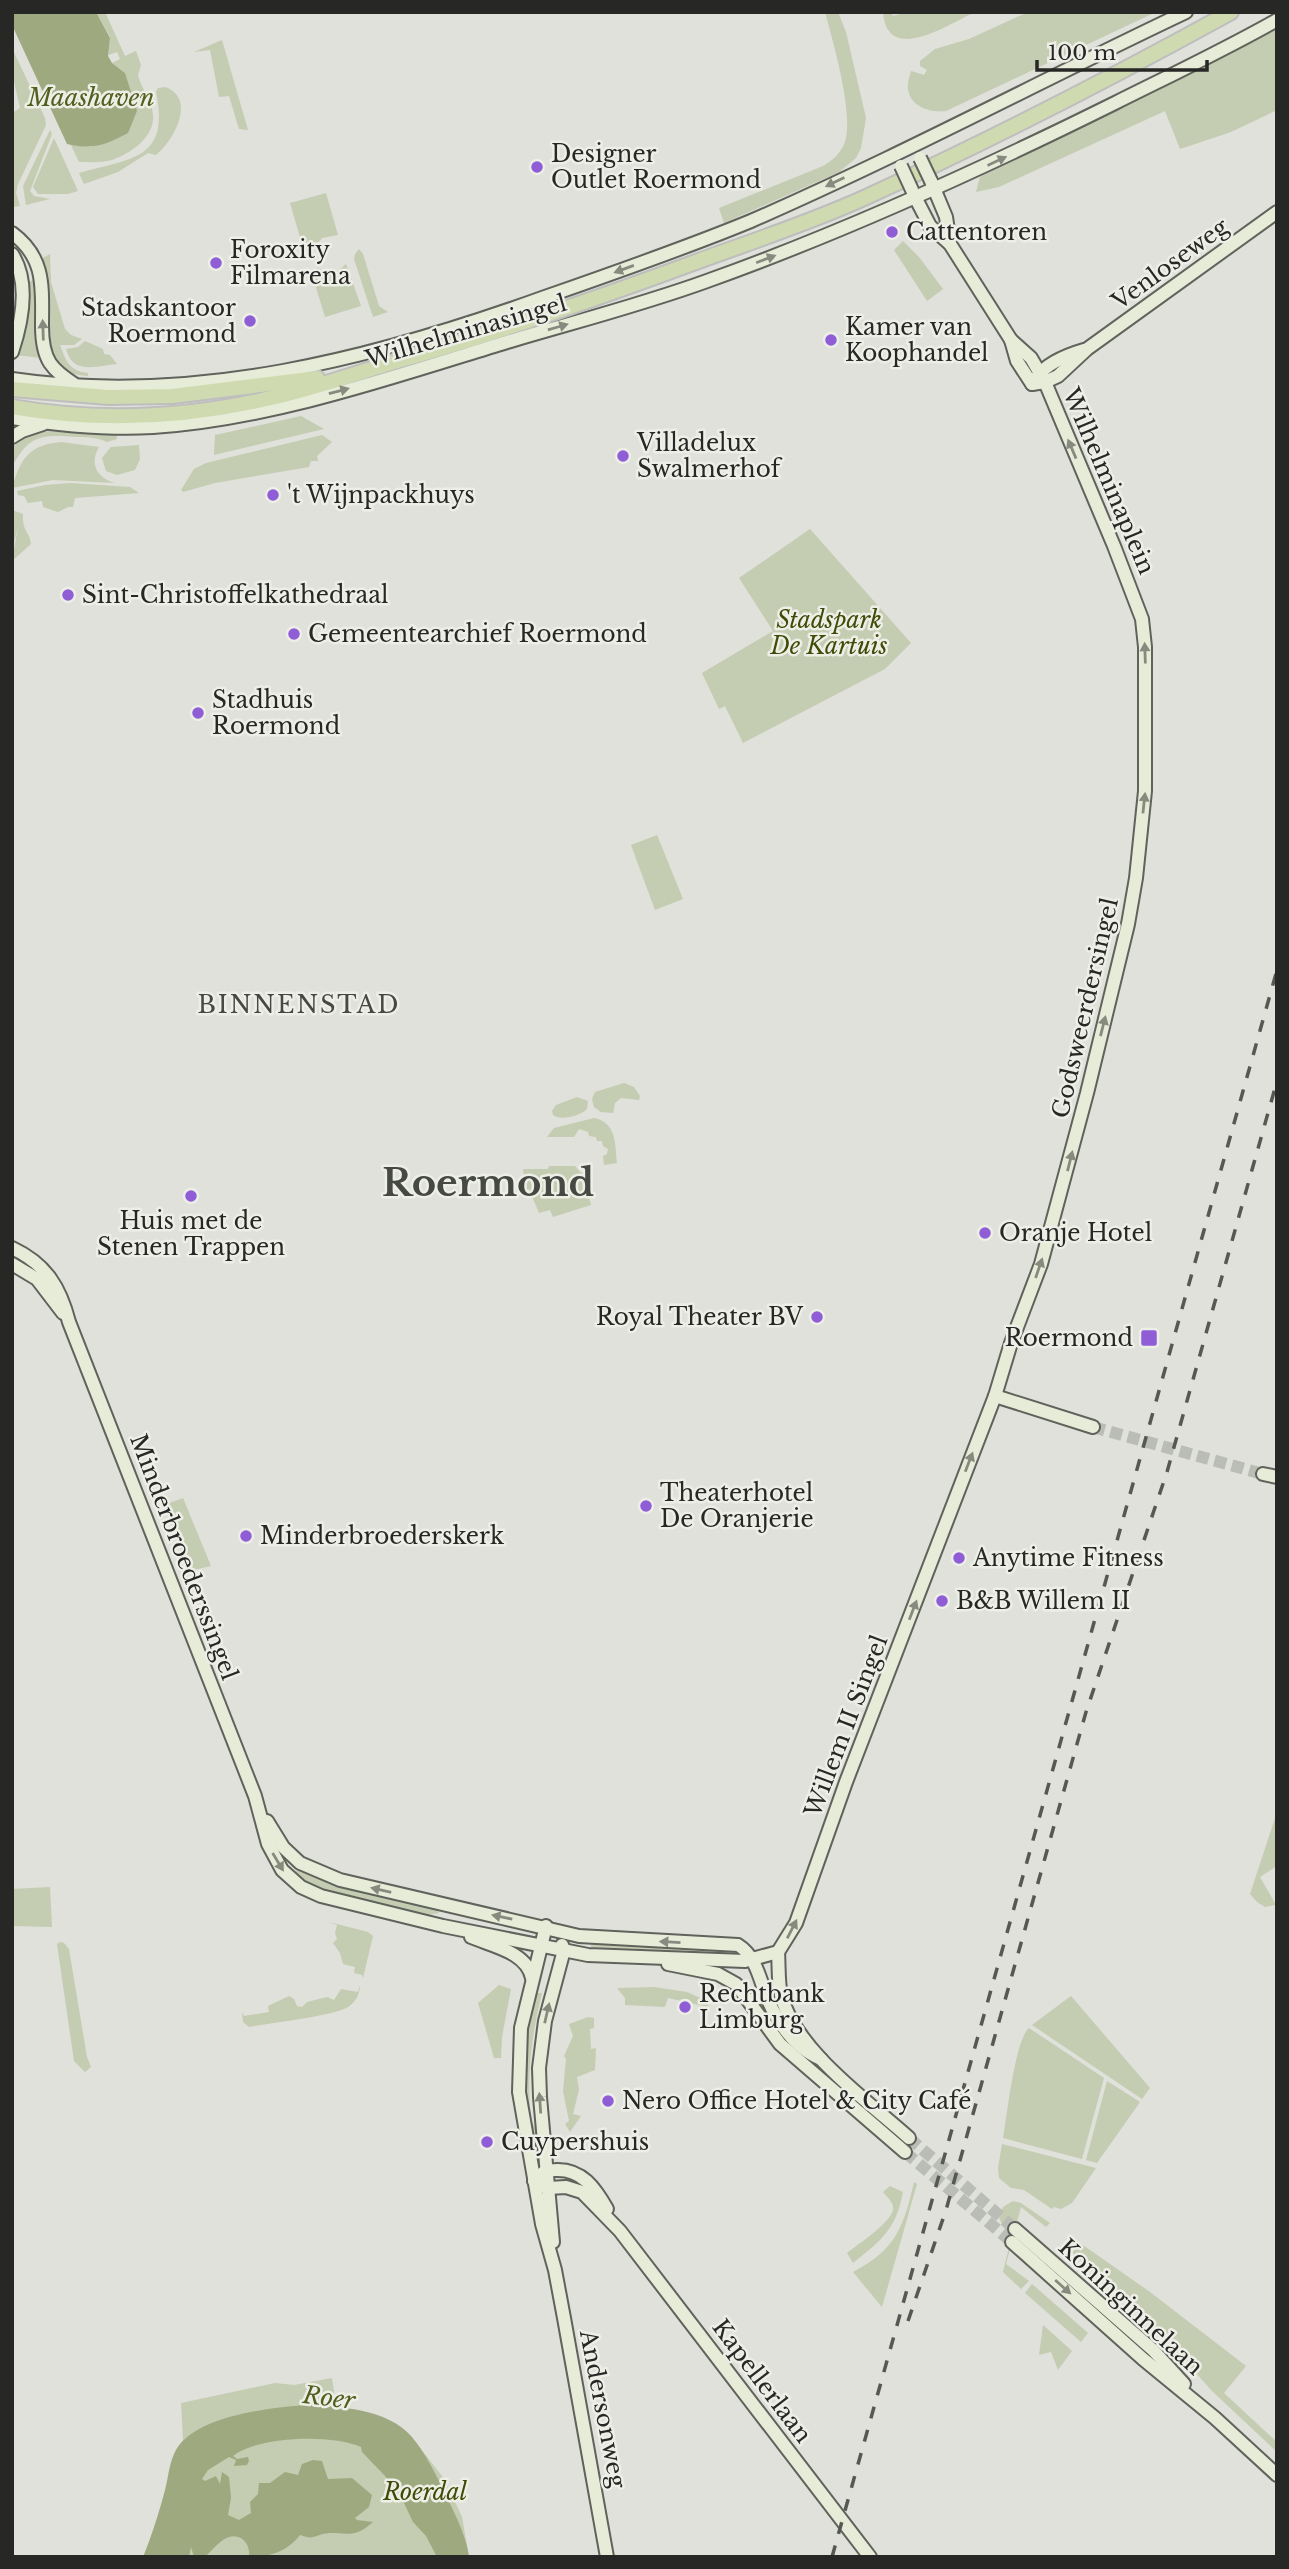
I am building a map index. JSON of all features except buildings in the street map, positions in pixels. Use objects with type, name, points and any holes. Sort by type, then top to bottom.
[{"type":"main road","name":"Wilhelminasingel","points":[[15,386],[147,386],[240,378],[327,362],[444,331],[698,242],[805,196],[1185,12]]},
{"type":"main road","name":"Wilhelminasingel","points":[[13,411],[78,415],[167,415],[270,398],[540,318],[861,199],[1088,89],[1231,12]]},
{"type":"main road","name":"Wilhelminasingel","points":[[13,411],[47,423],[114,428],[165,426],[232,417],[302,401],[435,364],[702,283],[792,250],[932,185],[1035,142],[1277,20]]},
{"type":"main road","points":[[914,144],[946,218],[950,244]]},
{"type":"main road","points":[[896,153],[930,226],[950,244],[1011,340],[1031,358],[1039,380]]},
{"type":"main road","name":"Venloseweg","points":[[1039,380],[1058,376],[1087,349],[1277,212]]},
{"type":"main road","points":[[13,233],[33,255],[41,272],[42,334],[46,355],[57,372],[75,385]]},
{"type":"main road","points":[[12,254],[21,270],[23,291],[12,352]]},
{"type":"main road","name":"Wilhelminasingel","points":[[15,386],[108,397],[173,396],[348,375]]},
{"type":"main road","name":"Wilhelminaplein","points":[[1039,380],[1114,546],[1142,619]]},
{"type":"main road","points":[[12,438],[22,431],[47,423]]},
{"type":"main road","name":"Godsweerdersingel","points":[[995,1396],[1052,1227],[1128,924],[1136,878],[1145,791],[1145,647],[1142,619]]},
{"type":"main road","name":"Minderbroederssingel","points":[[12,1248],[40,1268],[54,1282],[61,1295],[69,1322],[259,1808],[274,1857],[288,1877],[301,1887],[321,1896],[443,1926]]},
{"type":"main road","name":"Minderbroederssingel","points":[[12,1264],[25,1270],[41,1283],[69,1322]]},
{"type":"main road","points":[[995,1396],[1093,1427]]},
{"type":"main road","name":"Willem II Singel","points":[[778,1952],[796,1923],[846,1782],[995,1396]]},
{"type":"main road","points":[[1263,1474],[1277,1477]]},
{"type":"main road","name":"Minderbroederssingel","points":[[259,1808],[275,1836],[300,1863],[340,1880],[546,1926]]},
{"type":"main road","points":[[443,1926],[595,1956],[752,1961],[778,1952],[782,1996],[788,2012],[821,2059],[909,2138]]},
{"type":"main road","points":[[443,1926],[518,1957],[528,1967],[532,1978]]},
{"type":"main road","points":[[546,1926],[587,1937],[738,1945],[752,1961],[768,2001],[781,2024],[806,2052],[821,2059]]},
{"type":"main road","points":[[546,1926],[559,1938],[564,1950]]},
{"type":"main road","name":"Andersonweg","points":[[546,1926],[521,2028],[518,2076],[522,2114],[542,2224],[555,2270]]},
{"type":"main road","name":"Andersonweg","points":[[564,1950],[545,2021],[539,2068],[546,2170],[555,2270],[607,2557]]},
{"type":"main road","points":[[655,1959],[678,1968],[730,1979],[780,2044],[905,2152]]},
{"type":"main road","name":"Kapellerlaan","points":[[546,2170],[564,2169],[578,2174],[599,2195],[620,2231]]},
{"type":"main road","points":[[534,2181],[546,2170]]},
{"type":"main road","name":"Kapellerlaan","points":[[534,2181],[548,2188],[566,2187],[582,2192],[620,2231],[870,2557]]},
{"type":"main road","name":"Koninginnelaan","points":[[1014,2235],[1153,2350],[1215,2418],[1277,2475]]},
{"type":"green space","points":[[96,12],[105,12],[125,56],[136,51],[141,65],[138,75],[151,104],[153,123],[146,137],[127,153],[108,161],[79,162],[71,145],[92,147],[125,73],[112,63],[120,59],[117,52],[108,55],[110,37]]},
{"type":"green space","points":[[825,12],[838,12],[846,32],[866,118],[861,148],[856,158],[839,172],[724,223],[719,208],[823,166],[836,156],[845,142],[845,96]]},
{"type":"green space","points":[[883,12],[891,12],[893,16],[907,12],[975,12],[936,32],[907,39],[895,36],[887,28]]},
{"type":"green space","points":[[1028,12],[1156,12],[946,111],[922,108],[913,100],[908,87],[911,71],[924,75],[927,70],[920,66],[920,61],[935,49],[969,39]]},
{"type":"green space","points":[[1277,26],[1277,110],[1231,132],[1180,149],[1165,111],[999,187],[976,192],[980,177]]},
{"type":"green space","points":[[222,40],[248,130],[239,129],[229,96],[219,97],[210,50],[194,52]]},
{"type":"green space","points":[[12,48],[46,125],[18,184],[16,193],[20,206],[12,207],[12,121],[14,112],[20,108],[12,73]]},
{"type":"green space","points":[[165,87],[180,100],[181,110],[175,130],[163,149],[156,155],[148,153],[118,172],[84,184],[79,173],[130,159],[152,144],[159,114],[156,92],[158,88]]},
{"type":"green space","points":[[50,130],[52,134],[30,191],[34,196],[50,199],[26,205],[23,186]]},
{"type":"green space","points":[[54,138],[78,191],[68,194],[38,194],[33,187]]},
{"type":"green space","points":[[326,193],[338,235],[322,238],[314,248],[304,251],[290,203]]},
{"type":"green space","points":[[903,241],[943,289],[927,301],[894,250]]},
{"type":"green space","points":[[359,249],[363,254],[379,306],[388,312],[373,317],[354,259]]},
{"type":"green space","points":[[50,254],[51,282],[65,329],[71,335],[82,339],[74,345],[60,345],[69,364],[76,370],[88,373],[88,376],[64,370],[53,361],[49,353],[44,328],[39,260]]},
{"type":"green space","points":[[346,264],[361,306],[325,317],[311,271],[318,268],[330,274]]},
{"type":"green space","points":[[37,279],[41,358],[16,355],[27,282]]},
{"type":"green space","points":[[85,341],[103,349],[104,354],[110,355],[117,364],[86,367],[74,363],[66,349],[78,347]]},
{"type":"green space","points":[[301,416],[324,429],[214,455],[215,435]]},
{"type":"green space","points":[[50,431],[116,434],[117,439],[107,442],[87,437],[44,437],[30,443],[12,467],[12,445],[30,435]]},
{"type":"green space","points":[[322,435],[332,442],[317,456],[318,461],[311,461],[309,467],[215,483],[183,492],[181,490],[194,469],[206,463]]},
{"type":"green space","points":[[61,442],[99,447],[95,459],[96,470],[115,483],[53,480],[12,488],[28,455],[41,446]]},
{"type":"green space","points":[[139,445],[140,459],[135,470],[117,475],[106,471],[102,458],[111,447]]},
{"type":"green space","points":[[70,483],[130,487],[139,493],[75,498],[73,507],[58,512],[43,507],[42,501],[28,503],[17,491]]},
{"type":"green space","points":[[12,510],[23,514],[31,544],[12,561],[18,527],[13,546]]},
{"type":"green space","name":"Stadspark De Kartuis","points":[[810,529],[911,643],[885,669],[743,743],[725,706],[719,709],[702,673],[773,631],[739,578]]},
{"type":"green space","points":[[657,835],[683,899],[655,910],[631,845]]},
{"type":"green space","points":[[624,1083],[634,1087],[640,1096],[639,1100],[621,1098],[615,1103],[613,1113],[601,1112],[594,1107],[592,1099],[595,1092]]},
{"type":"green space","points":[[577,1097],[588,1101],[584,1112],[565,1118],[553,1115],[552,1111],[556,1105]]},
{"type":"green space","points":[[594,1118],[611,1129],[617,1163],[604,1165],[603,1156],[608,1149],[603,1146],[602,1141],[589,1136],[588,1132],[579,1129],[574,1137],[547,1137],[554,1128]]},
{"type":"green space","points":[[549,1166],[575,1166],[581,1173],[589,1170],[592,1190],[588,1193],[591,1205],[553,1217],[550,1210],[539,1213],[529,1189],[526,1190],[523,1169],[548,1169]]},
{"type":"green space","points":[[183,1498],[211,1566],[189,1571],[164,1505]]},
{"type":"green space","points":[[1277,1812],[1277,1866],[1260,1877],[1276,1905],[1265,1907],[1250,1894]]},
{"type":"green space","points":[[297,1870],[332,1885],[436,1906],[439,1913],[428,1915],[319,1890],[294,1874]]},
{"type":"green space","points":[[50,1887],[52,1927],[12,1926],[12,1889]]},
{"type":"green space","points":[[329,1922],[368,1932],[373,1936],[363,1978],[362,1975],[354,1973],[355,1967],[343,1964],[333,1943],[337,1939],[337,1925]]},
{"type":"green space","points":[[60,1942],[69,1949],[91,2067],[85,2072],[74,2061],[57,1944]]},
{"type":"green space","points":[[591,1942],[729,1950],[727,1955],[591,1947]]},
{"type":"green space","points":[[360,1985],[358,1994],[355,2000],[341,2010],[249,2027],[243,2022],[242,2012],[244,2016],[269,2012],[268,2006],[289,1996],[297,2006],[302,2007],[307,2002],[327,1997],[334,2000],[341,1989],[358,1992]]},
{"type":"green space","points":[[499,1985],[511,1989],[501,2058],[494,2058],[478,2003]]},
{"type":"green space","points":[[654,1987],[687,1992],[709,2002],[708,2007],[668,1998],[665,2007],[625,2005],[625,1998],[617,1988]]},
{"type":"green space","points":[[534,1993],[542,1993],[530,2070],[531,2117],[538,2137],[532,2138],[526,2066]]},
{"type":"green space","points":[[1071,1996],[1150,2088],[1142,2099],[1032,2025]]},
{"type":"green space","points":[[588,2017],[594,2018],[594,2028],[590,2029],[591,2049],[596,2048],[595,2070],[577,2077],[579,2090],[573,2114],[581,2116],[570,2132],[565,2124],[569,2121],[563,2091],[564,2056],[573,2036],[569,2024]]},
{"type":"green space","points":[[1029,2028],[1104,2078],[1082,2159],[1003,2138],[1016,2062],[1024,2035]]},
{"type":"green space","points":[[1107,2081],[1140,2102],[1097,2163],[1086,2160]]},
{"type":"green space","points":[[1002,2144],[1096,2168],[1072,2203],[1061,2209],[1052,2209],[1024,2190],[1011,2188],[999,2178]]},
{"type":"green space","points":[[914,2182],[917,2184],[882,2307],[853,2272],[879,2255],[896,2235],[902,2224]]},
{"type":"green space","points":[[890,2186],[903,2192],[892,2225],[880,2240],[853,2263],[847,2253],[883,2224],[893,2211],[892,2204],[883,2192]]},
{"type":"green space","points":[[1013,2201],[1021,2203],[1050,2223],[1046,2227],[1021,2207],[1006,2264],[1029,2281],[1021,2289],[1003,2272],[1009,2247],[1008,2235],[999,2218],[1003,2207]]},
{"type":"green space","points":[[1080,2243],[1150,2292],[1246,2366],[1224,2393],[1277,2442],[1277,2452],[1212,2391],[1148,2319],[1072,2253]]},
{"type":"green space","points":[[1032,2284],[1088,2333],[1081,2342],[1025,2293]]},
{"type":"green space","points":[[1043,2325],[1072,2351],[1058,2370],[1051,2352],[1039,2355]]},
{"type":"green space","name":"Roerdal","points":[[332,2378],[336,2406],[411,2436],[445,2480],[462,2517],[469,2557],[144,2557],[183,2441],[181,2403],[275,2383],[294,2385]]},
{"type":"water","name":"Maashaven","points":[[12,12],[96,12],[110,38],[108,56],[112,63],[125,73],[137,111],[128,133],[99,145],[67,144],[12,25]]},
{"type":"water","points":[[305,2405],[347,2408],[376,2415],[401,2427],[411,2436],[426,2457],[447,2497],[463,2534],[469,2557],[437,2557],[426,2536],[413,2522],[403,2501],[385,2476],[362,2452],[361,2447],[332,2440],[295,2439],[244,2449],[233,2456],[237,2459],[248,2457],[247,2465],[234,2466],[236,2460],[229,2457],[208,2470],[202,2479],[205,2481],[216,2476],[220,2484],[222,2472],[229,2477],[231,2498],[228,2515],[239,2520],[251,2513],[250,2502],[258,2494],[259,2483],[270,2483],[285,2472],[298,2475],[302,2464],[313,2460],[322,2461],[328,2479],[352,2478],[372,2495],[369,2507],[355,2518],[373,2522],[352,2533],[329,2533],[312,2537],[300,2535],[284,2549],[264,2556],[249,2557],[246,2542],[234,2536],[223,2540],[205,2557],[194,2557],[191,2547],[189,2557],[143,2557],[160,2507],[172,2458],[183,2441],[196,2431],[232,2416]]},
{"type":"tunnel","points":[[1093,1427],[1263,1474]]},
{"type":"tunnel","points":[[909,2138],[1015,2229]]},
{"type":"tunnel","points":[[905,2152],[1012,2242]]},
{"type":"railway","points":[[832,2557],[1277,970]]},
{"type":"railway","points":[[908,2321],[946,2210],[1086,1712],[1167,1472],[1277,1081]]},
{"type":"place","name":"Designer Outlet Roermond","points":[[537,167]]},
{"type":"place","name":"Cattentoren","points":[[892,232]]},
{"type":"place","name":"Foroxity Filmarena","points":[[216,263]]},
{"type":"place","name":"Stadskantoor Roermond","points":[[250,321]]},
{"type":"place","name":"Kamer van Koophandel","points":[[831,340]]},
{"type":"place","name":"Villadelux Swalmerhof","points":[[623,456]]},
{"type":"place","name":"'t Wijnpackhuys","points":[[273,495]]},
{"type":"place","name":"Sint-Christoffelkathedraal","points":[[68,595]]},
{"type":"place","name":"Gemeentearchief Roermond","points":[[294,634]]},
{"type":"place","name":"Stadhuis Roermond","points":[[198,713]]},
{"type":"place","name":"Huis met de Stenen Trappen","points":[[191,1196]]},
{"type":"place","name":"Oranje Hotel","points":[[985,1233]]},
{"type":"place","name":"Royal Theater BV","points":[[817,1317]]},
{"type":"place","name":"Roermond","points":[[1149,1338]]},
{"type":"place","name":"Theaterhotel De Oranjerie","points":[[646,1506]]},
{"type":"place","name":"Minderbroederskerk","points":[[246,1536]]},
{"type":"place","name":"Anytime Fitness","points":[[959,1558]]},
{"type":"place","name":"B&B Willem II","points":[[942,1601]]},
{"type":"place","name":"Rechtbank Limburg","points":[[685,2007]]},
{"type":"place","name":"Nero Office Hotel & City Café","points":[[608,2101]]},
{"type":"place","name":"Cuypershuis","points":[[487,2142]]},
{"type":"district","name":"BINNENSTAD","points":[[299,1005]]},
{"type":"district","name":"Roermond","points":[[488,1183]]},
{"type":"water label","name":"Roer","points":[[329,2398]]}]
